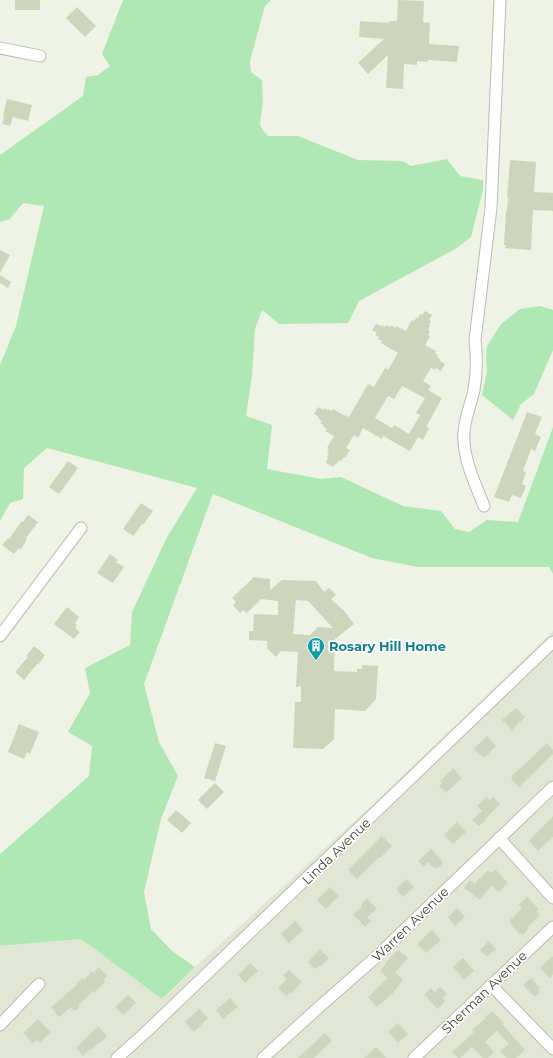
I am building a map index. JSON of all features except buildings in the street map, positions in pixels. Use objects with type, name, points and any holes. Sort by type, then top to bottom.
[{"type":"street","points":[[484,506],[469,467],[464,449],[464,433],[466,418],[474,390],[476,374],[477,358],[475,340],[491,208],[500,0]]},
{"type":"street","points":[[0,48],[40,56]]},
{"type":"street","points":[[0,636],[81,528]]},
{"type":"street","name":"Linda Avenue","points":[[117,1058],[328,859],[553,642]]},
{"type":"street","name":"Warren Avenue","points":[[263,1058],[375,958],[553,787]]},
{"type":"street","points":[[499,838],[553,898]]},
{"type":"street","name":"Sherman Avenue","points":[[419,1056],[491,985],[553,927]]},
{"type":"street","points":[[0,1025],[39,984]]},
{"type":"street","points":[[491,985],[553,1049]]},
{"type":"shaded area","points":[[553,631],[553,1058],[0,1058],[0,946],[81,939],[163,999],[195,967],[372,805]]},
{"type":"green space","points":[[123,0],[271,0],[265,6],[250,61],[251,72],[262,80],[263,99],[260,125],[268,136],[298,136],[358,160],[402,161],[411,166],[447,159],[460,176],[483,180],[483,190],[471,237],[457,248],[359,301],[348,323],[279,324],[262,310],[255,329],[252,376],[246,416],[272,425],[267,469],[321,479],[341,477],[403,506],[441,511],[455,529],[469,532],[487,520],[518,522],[553,427],[553,574],[549,567],[418,567],[372,558],[213,494],[144,684],[159,742],[178,776],[161,819],[144,892],[151,929],[172,951],[195,967],[162,999],[81,939],[0,946],[0,854],[89,776],[92,746],[68,732],[90,693],[85,668],[130,645],[132,612],[166,539],[197,488],[47,448],[24,468],[23,499],[10,503],[0,521],[0,365],[16,326],[44,206],[23,203],[10,219],[0,222],[0,155],[83,96],[86,77],[98,75],[110,66],[102,54]]},
{"type":"green space","points":[[540,306],[553,310],[553,350],[534,394],[521,404],[513,420],[482,395],[487,372],[487,346],[501,324],[520,309]]},
{"type":"place","name":"Rosary Hill Home","points":[[316,661]]}]
